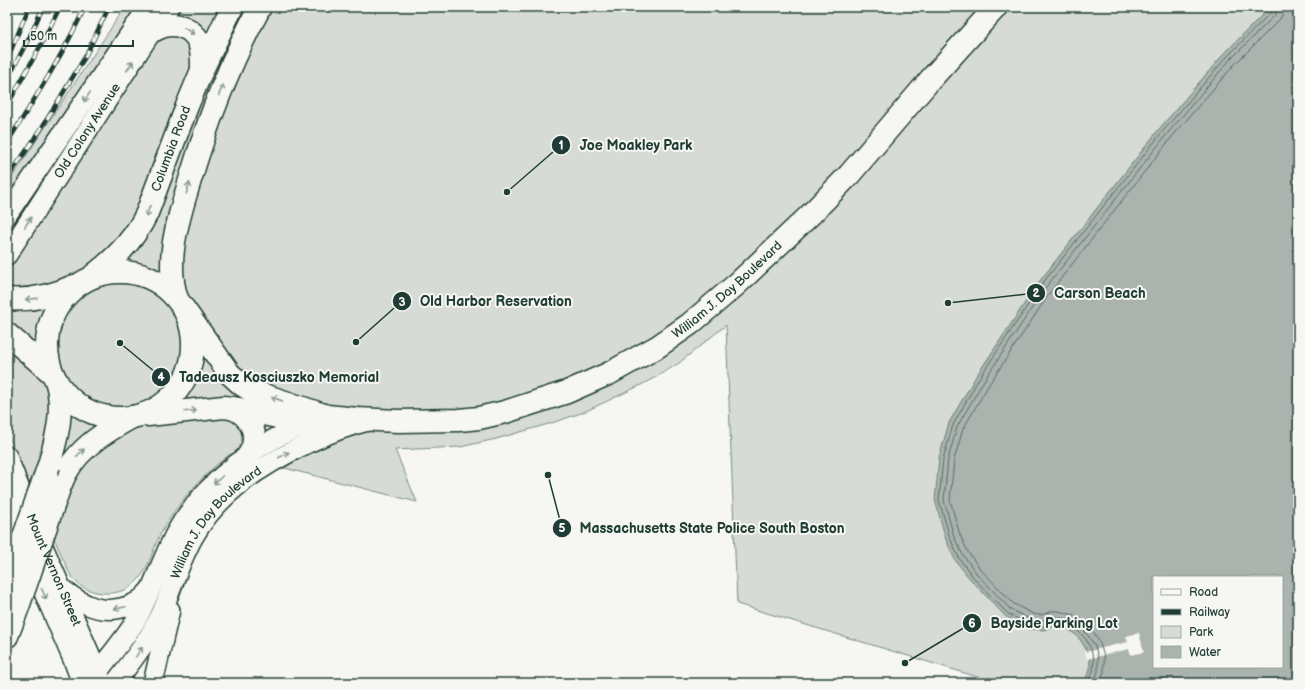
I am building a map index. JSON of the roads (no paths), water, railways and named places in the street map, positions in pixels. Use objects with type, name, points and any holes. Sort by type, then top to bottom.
[{"type":"main road","name":"Columbia Road","points":[[7,299],[31,299],[45,297],[86,280],[122,251],[131,241],[141,226],[147,213],[187,106],[202,70],[232,7]]},
{"type":"main road","name":"Columbia Road","points":[[181,304],[172,278],[172,257],[176,230],[202,139],[214,107],[235,58],[260,7]]},
{"type":"main road","name":"William J. Day Boulevard","points":[[54,377],[69,397],[88,410],[110,417],[136,417],[231,408],[287,419],[327,416],[412,422],[479,418],[544,400],[589,383],[626,365],[661,345],[690,324],[725,295],[772,252],[849,176],[930,80],[996,7]]},
{"type":"main road","points":[[152,31],[164,26],[175,25],[185,28],[193,33],[198,39],[201,49],[202,70]]},
{"type":"main road","points":[[7,636],[60,486],[68,468],[79,454],[106,433],[159,407],[177,392],[186,377],[192,361],[194,344],[191,326],[181,304],[168,289],[157,281],[138,274],[111,272],[86,280],[63,299],[57,308],[47,335],[47,352],[59,391],[60,410],[57,435],[49,465],[8,582]]},
{"type":"main road","name":"William J. Day Boulevard","points":[[181,304],[232,376],[241,384],[252,391],[327,416]]},
{"type":"main road","points":[[7,334],[54,377]]},
{"type":"main road","points":[[231,408],[244,415],[254,429],[255,442],[248,456]]},
{"type":"street","name":"Old Colony Avenue","points":[[7,215],[148,7]]},
{"type":"street","name":"Old Colony Avenue","points":[[7,255],[169,7]]},
{"type":"street","name":"William J. Day Boulevard","points":[[97,679],[136,619],[152,587],[172,540],[201,497],[215,482],[248,456],[295,429],[327,416]]},
{"type":"street","name":"William J. Day Boulevard","points":[[116,683],[143,645],[156,623],[181,561],[195,534],[208,515],[223,499],[247,478],[276,459],[349,426],[371,420]]},
{"type":"street","name":"Mount Vernon Street","points":[[7,456],[11,498],[17,518],[38,580],[82,683]]},
{"type":"street","name":"Mount Vernon Street","points":[[17,518],[61,588],[90,653],[97,679]]},
{"type":"street","points":[[153,683],[181,561]]},
{"type":"street","points":[[61,588],[85,604],[94,608],[106,609],[121,608],[135,603],[146,595],[152,587]]},
{"type":"street","points":[[82,683],[90,667],[90,653]]},
{"type":"water","points":[[1270,7],[1298,7],[1298,683],[1083,683],[1090,670],[1090,660],[1081,641],[1068,629],[1055,626],[1043,630],[1028,629],[1005,616],[970,579],[955,560],[946,540],[935,500],[939,458],[949,423],[975,378],[1039,282],[1160,128],[1222,56]]},
{"type":"railway","points":[[7,60],[29,7]]},
{"type":"railway","points":[[7,80],[43,7]]},
{"type":"railway","points":[[7,106],[60,7]]},
{"type":"railway","points":[[7,143],[58,59],[85,7]]},
{"type":"railway","points":[[7,179],[41,129],[85,57],[109,7]]},
{"type":"place","name":"Joe Moakley Park","points":[[507,192]]},
{"type":"place","name":"Carson Beach","points":[[948,303]]},
{"type":"place","name":"Old Harbor Reservation","points":[[356,342]]},
{"type":"place","name":"Tadeausz Kosciuszko Memorial","points":[[120,343]]},
{"type":"place","name":"Massachusetts State Police South Boston","points":[[548,475]]},
{"type":"place","name":"Bayside Parking Lot","points":[[905,663]]}]
